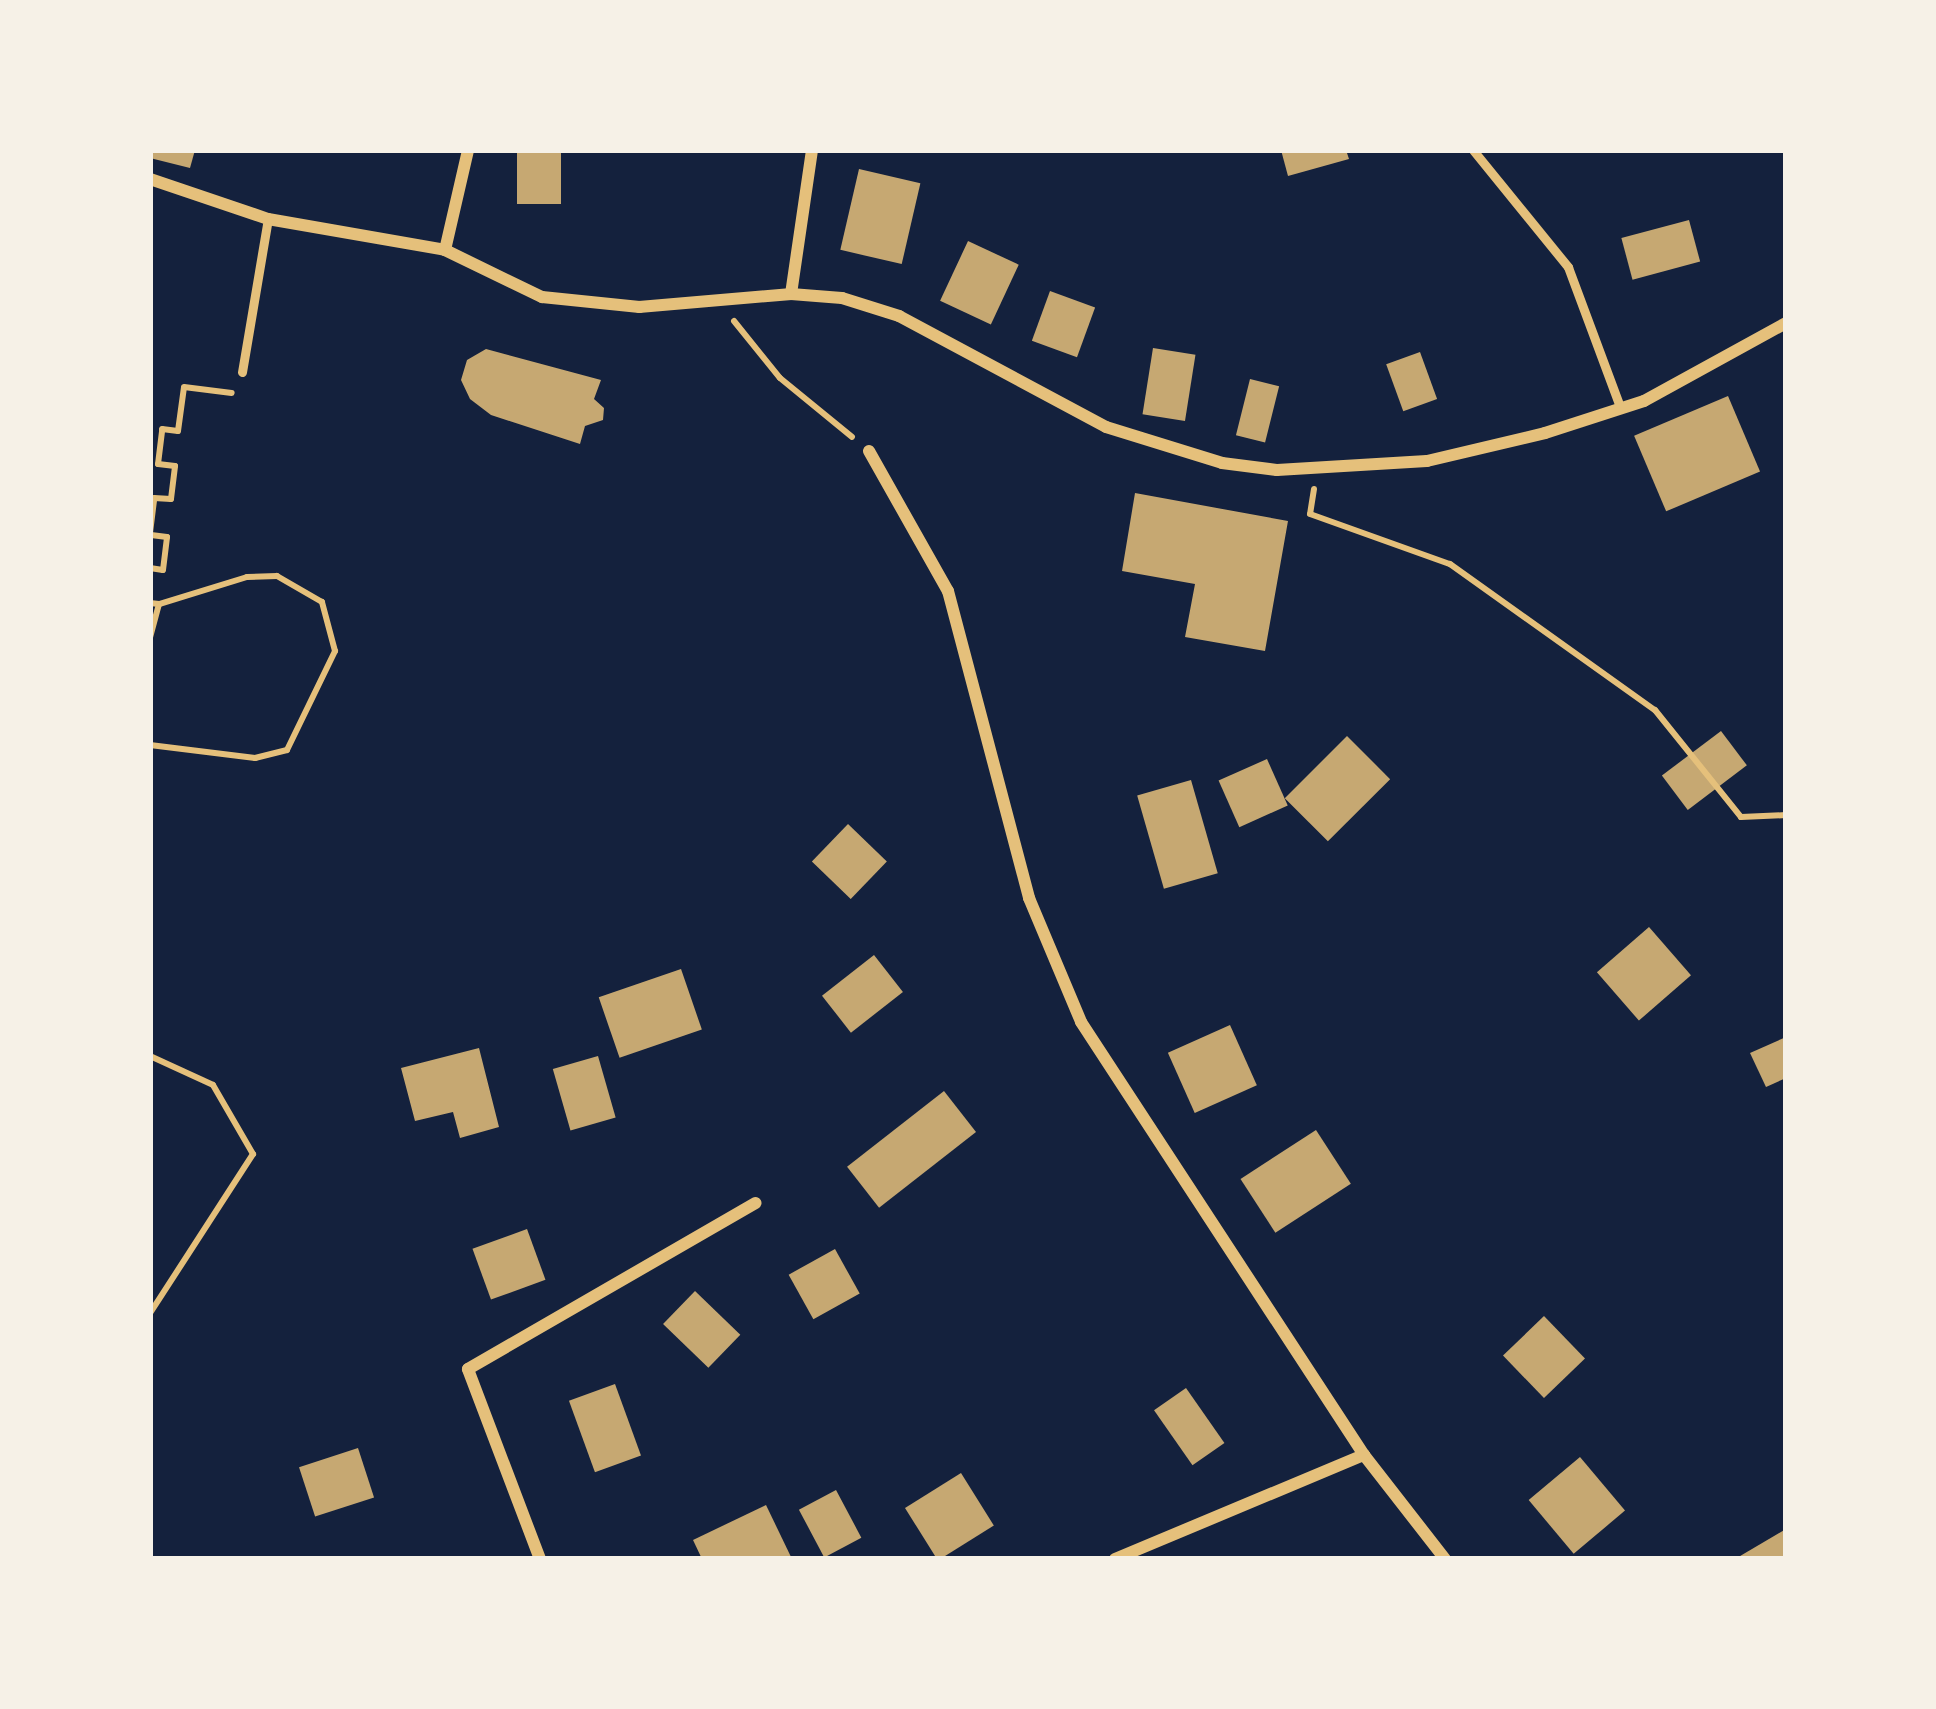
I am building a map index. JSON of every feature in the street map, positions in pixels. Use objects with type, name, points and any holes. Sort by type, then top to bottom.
[{"type":"street","points":[[445,250],[468,150]]},
{"type":"street","points":[[791,294],[812,150]]},
{"type":"street","points":[[150,179],[268,219],[445,250],[542,297],[639,307],[791,294],[899,316],[1106,428],[1222,464],[1316,473],[1427,461],[1645,401],[1786,322]]},
{"type":"street","points":[[869,451],[948,591],[1029,898],[1081,1022],[1364,1455],[1445,1559]]},
{"type":"street","points":[[540,1559],[468,1370],[755,1203]]},
{"type":"street","points":[[1115,1559],[1364,1455]]},
{"type":"lane","points":[[1473,150],[1568,267],[1620,406]]},
{"type":"lane","points":[[242,371],[268,219]]},
{"type":"path","points":[[718,300],[779,378],[869,451]]},
{"type":"path","points":[[150,568],[163,570],[166,537],[150,534],[154,497],[171,500],[175,466],[154,464],[161,429],[178,431],[184,387],[239,394],[242,371]]},
{"type":"path","points":[[1310,514],[1421,548],[1478,580],[1654,710],[1741,817],[1786,815]]},
{"type":"path","points":[[150,638],[154,603],[247,577],[277,576],[322,602],[335,651],[287,750],[255,758],[150,745]]},
{"type":"path","points":[[150,1056],[213,1085],[253,1154],[150,1313]]},
{"type":"building","points":[[150,150],[195,150],[190,168],[150,158]]},
{"type":"building","points":[[517,150],[561,150],[561,204],[517,204]]},
{"type":"building","points":[[1281,150],[1346,150],[1349,159],[1288,176]]},
{"type":"building","points":[[859,169],[920,183],[902,264],[840,250]]},
{"type":"building","points":[[1689,220],[1700,262],[1633,280],[1621,238]]},
{"type":"building","points":[[968,241],[1019,265],[991,324],[940,301]]},
{"type":"building","points":[[1050,291],[1095,307],[1077,357],[1032,341]]},
{"type":"building","points":[[1153,348],[1195,355],[1185,421],[1143,414]]},
{"type":"building","points":[[486,349],[601,380],[594,399],[604,408],[603,420],[585,426],[580,444],[491,415],[470,399],[461,380],[467,360]]},
{"type":"building","points":[[1420,352],[1437,399],[1403,411],[1386,364]]},
{"type":"building","points":[[1250,379],[1279,386],[1265,443],[1236,435]]},
{"type":"building","points":[[1728,396],[1760,471],[1666,511],[1634,436]]},
{"type":"building","points":[[1135,493],[1288,521],[1265,651],[1185,637],[1195,584],[1122,571]]},
{"type":"building","points":[[1721,731],[1747,765],[1688,810],[1662,776]]},
{"type":"building","points":[[1347,736],[1390,779],[1328,841],[1285,798]]},
{"type":"building","points":[[1267,759],[1288,806],[1239,827],[1219,781]]},
{"type":"building","points":[[1191,780],[1218,873],[1164,889],[1137,795]]},
{"type":"building","points":[[848,824],[887,862],[851,899],[812,861]]},
{"type":"building","points":[[1649,927],[1691,975],[1639,1021],[1597,972]]},
{"type":"building","points":[[874,955],[903,992],[851,1033],[822,996]]},
{"type":"building","points":[[681,969],[702,1030],[620,1058],[599,997]]},
{"type":"building","points":[[1230,1025],[1257,1085],[1195,1113],[1168,1053]]},
{"type":"building","points":[[1786,1037],[1786,1078],[1766,1087],[1750,1053]]},
{"type":"building","points":[[479,1048],[499,1127],[460,1138],[453,1112],[415,1121],[401,1068]]},
{"type":"building","points":[[598,1056],[616,1118],[570,1130],[553,1069]]},
{"type":"building","points":[[944,1091],[976,1132],[879,1208],[847,1167]]},
{"type":"building","points":[[1316,1130],[1351,1184],[1275,1233],[1241,1179]]},
{"type":"building","points":[[527,1229],[545,1280],[491,1300],[472,1249]]},
{"type":"building","points":[[835,1249],[860,1294],[813,1319],[789,1275]]},
{"type":"building","points":[[695,1291],[740,1335],[708,1368],[663,1324]]},
{"type":"building","points":[[1544,1316],[1585,1358],[1544,1398],[1503,1356]]},
{"type":"building","points":[[615,1384],[641,1455],[595,1472],[569,1401]]},
{"type":"building","points":[[1186,1388],[1224,1443],[1192,1465],[1154,1410]]},
{"type":"building","points":[[358,1448],[374,1497],[315,1517],[299,1467]]},
{"type":"building","points":[[1580,1457],[1625,1511],[1574,1554],[1529,1500]]},
{"type":"building","points":[[961,1473],[994,1526],[937,1559],[905,1508]]},
{"type":"building","points":[[836,1490],[861,1538],[824,1557],[799,1510]]},
{"type":"building","points":[[766,1505],[792,1559],[702,1559],[693,1540]]},
{"type":"building","points":[[1786,1529],[1786,1559],[1735,1559]]}]
